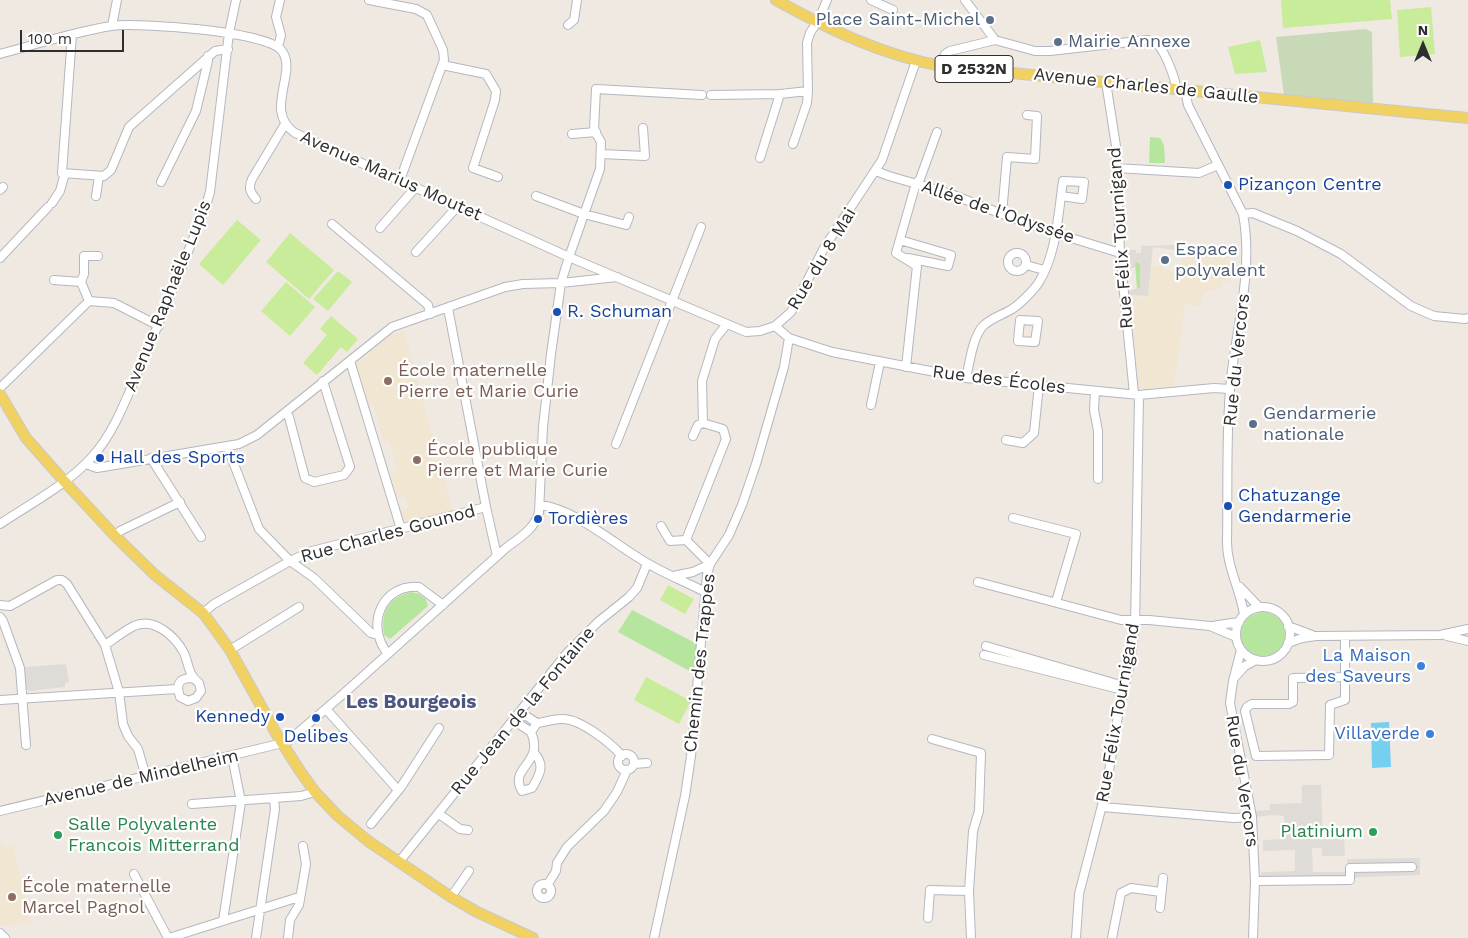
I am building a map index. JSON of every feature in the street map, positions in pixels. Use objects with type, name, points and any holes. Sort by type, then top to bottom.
[{"type":"main road","name":"Avenue Charles de Gaulle","points":[[782,1],[817,22],[857,41],[916,61],[941,66],[1468,118]]},
{"type":"main road","points":[[0,394],[26,438],[64,481],[115,536],[155,575],[203,613],[230,650],[282,744],[315,792],[338,816],[368,841],[450,897],[533,938]]},
{"type":"street","points":[[112,26],[117,0]]},
{"type":"street","name":"Avenue Raphaële Lupis","points":[[0,524],[64,481],[86,464],[99,448],[118,417],[159,326],[210,192],[230,32],[236,0]]},
{"type":"street","name":"Avenue Marius Moutet","points":[[280,0],[276,17],[281,35],[278,47],[285,59],[281,102],[285,124],[295,133],[568,257],[619,277]]},
{"type":"street","points":[[369,0],[416,9],[427,15],[443,50],[442,64],[400,180]]},
{"type":"street","points":[[568,25],[574,20],[578,0]]},
{"type":"street","points":[[793,144],[807,103],[808,43],[810,33],[827,0]]},
{"type":"street","points":[[871,0],[893,10]]},
{"type":"street","points":[[941,66],[946,54],[950,52],[995,40],[966,0]]},
{"type":"street","points":[[0,54],[112,26],[134,25],[230,32],[262,40],[278,47]]},
{"type":"street","points":[[72,35],[62,173],[104,176],[111,170],[129,127],[208,56],[215,51],[228,49]]},
{"type":"street","name":"Rue du Vercors","points":[[995,40],[1035,51],[1050,52],[1147,40],[1154,42],[1159,46],[1243,214],[1246,231],[1246,279],[1230,389],[1227,550],[1230,568],[1236,582],[1244,614]]},
{"type":"street","points":[[161,182],[196,111],[208,56]]},
{"type":"street","name":"Rue du 8 Mai","points":[[619,277],[726,325],[746,332],[760,331],[775,326],[791,312],[824,248],[882,160],[916,61]]},
{"type":"street","points":[[442,64],[486,74],[496,91],[495,100],[473,168],[498,177]]},
{"type":"street","name":"Rue Félix Tournigand","points":[[1076,938],[1079,894],[1102,807],[1130,664],[1136,620],[1136,395],[1120,253],[1116,146],[1106,82]]},
{"type":"street","points":[[282,744],[291,739],[326,709],[531,528],[538,519],[543,427],[561,283],[568,257],[600,169],[602,142],[594,130],[596,89],[702,95]]},
{"type":"street","points":[[711,95],[780,94],[808,91]]},
{"type":"street","points":[[760,158],[780,94]]},
{"type":"street","points":[[1002,214],[1007,157],[1035,159],[1037,116],[1027,115]]},
{"type":"street","points":[[256,199],[250,191],[249,184],[285,124]]},
{"type":"street","points":[[601,154],[645,156],[643,128]]},
{"type":"street","points":[[572,134],[596,132]]},
{"type":"street","points":[[906,367],[917,266],[896,253],[916,183],[920,179],[937,132]]},
{"type":"street","points":[[1116,168],[1199,173],[1218,165]]},
{"type":"street","name":"Allée de l'Odyssée","points":[[876,171],[948,193],[1056,233],[1120,253]]},
{"type":"street","points":[[0,258],[50,205],[60,191],[65,173]]},
{"type":"street","points":[[96,196],[99,176]]},
{"type":"street","points":[[380,228],[416,187]]},
{"type":"street","points":[[536,196],[584,214],[626,225],[629,217]]},
{"type":"street","points":[[966,378],[974,344],[983,327],[997,316],[1013,309],[1038,283],[1056,233],[1061,196]]},
{"type":"street","points":[[416,252],[458,206]]},
{"type":"street","points":[[1243,214],[1253,213],[1298,231],[1341,254],[1411,306],[1434,316],[1468,318]]},
{"type":"street","points":[[332,224],[428,305],[430,314]]},
{"type":"street","points":[[616,444],[701,226]]},
{"type":"street","points":[[900,240],[951,255],[948,266],[904,257]]},
{"type":"street","points":[[89,301],[81,282],[84,274],[84,256],[98,256]]},
{"type":"street","points":[[1026,266],[1044,270]]},
{"type":"street","points":[[86,464],[97,468],[227,446],[252,438],[392,327],[506,287],[619,277]]},
{"type":"street","points":[[54,280],[81,282]]},
{"type":"street","points":[[0,388],[89,301],[114,303],[159,326]]},
{"type":"street","points":[[448,308],[486,508],[498,556]]},
{"type":"street","points":[[1013,309],[1020,320]]},
{"type":"street","points":[[703,423],[702,381],[715,338],[726,325]]},
{"type":"street","name":"Rue des Écoles","points":[[775,326],[789,338],[832,352],[966,378],[1136,395],[1214,388],[1230,389]]},
{"type":"street","name":"Chemin des Trappes","points":[[654,938],[685,796],[690,764],[710,564],[729,535],[742,505],[784,367],[789,338]]},
{"type":"street","points":[[350,361],[400,529]]},
{"type":"street","points":[[871,405],[880,362]]},
{"type":"street","points":[[286,412],[289,416],[305,478],[314,482],[344,475],[350,467],[323,381]]},
{"type":"street","points":[[1006,440],[1023,443],[1034,433],[1039,386]]},
{"type":"street","points":[[1095,391],[1094,410],[1098,431],[1098,479]]},
{"type":"street","points":[[686,540],[726,439],[723,429],[703,423],[698,425],[693,436]]},
{"type":"street","points":[[227,446],[259,529],[290,561],[314,578],[371,633],[378,635]]},
{"type":"street","points":[[151,458],[201,537]]},
{"type":"street","points":[[115,536],[120,531],[180,502]]},
{"type":"street","points":[[540,505],[553,506],[565,512],[647,564],[706,592]]},
{"type":"street","name":"Rue Charles Gounod","points":[[203,613],[214,604],[290,561],[312,551],[486,508]]},
{"type":"street","points":[[1013,518],[1076,534],[1056,602]]},
{"type":"street","points":[[661,526],[670,541],[686,540],[710,564],[693,572],[673,576]]},
{"type":"street","name":"Rue Jean de la Fontaine","points":[[399,862],[567,653],[598,622],[629,597],[637,588],[647,564]]},
{"type":"street","points":[[0,605],[10,606],[56,580],[62,580],[68,584],[105,645],[119,692],[123,724],[128,736],[138,749],[146,777]]},
{"type":"street","points":[[978,582],[1121,620],[1149,620],[1210,626],[1238,622]]},
{"type":"street","name":"Rue du Vercors","points":[[1236,582],[1259,607]]},
{"type":"street","points":[[388,654],[383,648],[378,635],[379,612],[386,599],[402,588],[420,587],[443,605]]},
{"type":"street","points":[[230,650],[298,607]]},
{"type":"street","points":[[1259,607],[1271,608],[1286,620],[1289,637],[1288,643],[1280,654],[1275,658],[1262,661],[1245,654],[1241,650],[1236,637],[1238,622],[1244,614],[1259,607]]},
{"type":"street","points":[[0,617],[20,668],[26,745]]},
{"type":"street","points":[[105,645],[135,625],[148,623],[160,627],[170,634],[183,651],[192,678]]},
{"type":"street","points":[[1210,626],[1236,637]]},
{"type":"street","points":[[1288,626],[1316,636]]},
{"type":"street","points":[[1288,643],[1316,636],[1440,635],[1468,629]]},
{"type":"street","points":[[1440,635],[1468,641]]},
{"type":"street","points":[[1345,636],[1345,677],[1345,700],[1330,704],[1329,755],[1256,756],[1245,711],[1247,707],[1252,704],[1289,704],[1292,702],[1292,678],[1345,677]]},
{"type":"street","points":[[986,646],[1124,688]]},
{"type":"street","name":"Rue du Vercors","points":[[1241,650],[1233,681],[1230,703],[1235,737],[1252,817],[1253,938]]},
{"type":"street","points":[[984,655],[1124,688]]},
{"type":"street","points":[[1233,681],[1245,666],[1256,660]]},
{"type":"street","points":[[185,678],[192,678],[199,683],[200,691],[196,698],[188,701],[180,697],[177,689],[179,682],[185,678]]},
{"type":"street","points":[[0,700],[177,689]]},
{"type":"street","points":[[326,709],[398,790]]},
{"type":"street","points":[[520,712],[537,723],[560,719],[574,720],[614,746],[622,756]]},
{"type":"street","points":[[513,720],[531,732],[535,742],[534,753]]},
{"type":"street","points":[[531,732],[537,723]]},
{"type":"street","points":[[372,824],[398,790],[439,728]]},
{"type":"street","points":[[1235,737],[1250,733]]},
{"type":"street","points":[[932,739],[981,754],[979,811],[973,831],[970,891],[971,938]]},
{"type":"street","name":"Avenue de Mindelheim","points":[[0,811],[282,744]]},
{"type":"street","points":[[627,770],[620,767],[618,760],[622,756],[627,754],[633,758],[634,764]]},
{"type":"street","points":[[223,921],[241,802],[232,756]]},
{"type":"street","points":[[548,884],[556,871],[557,863],[567,847],[604,811],[617,792],[627,770],[634,764],[647,763]]},
{"type":"street","points":[[192,804],[274,799],[302,796],[315,792]]},
{"type":"street","points":[[256,938],[276,809],[274,799]]},
{"type":"street","points":[[1102,807],[1224,817],[1252,817]]},
{"type":"street","points":[[438,814],[460,829],[468,830]]},
{"type":"street","points":[[288,938],[290,920],[299,905],[299,896],[306,864],[303,846]]},
{"type":"street","points":[[1254,882],[1350,880],[1350,868],[1412,867]]},
{"type":"street","points":[[450,897],[469,872]]},
{"type":"street","points":[[134,874],[168,938],[180,936],[299,896]]},
{"type":"street","points":[[1160,908],[1163,878]]},
{"type":"street","points":[[1112,938],[1121,893],[1131,888],[1161,892]]},
{"type":"street","points":[[928,918],[930,890],[970,891]]},
{"type":"street","points":[[0,933],[6,938]]},
{"type":"shaded area","points":[[1180,245],[1181,251],[1153,247],[1148,296],[1128,295],[1130,290],[1140,288],[1140,264],[1137,262],[1135,263],[1135,268],[1125,268],[1124,250],[1136,250],[1136,253],[1141,253],[1141,246]]},
{"type":"shaded area","points":[[1227,250],[1227,255],[1229,255],[1230,281],[1221,282],[1221,289],[1208,290],[1202,296],[1200,306],[1185,304],[1174,387],[1142,389],[1137,386],[1129,296],[1148,298],[1152,265],[1163,267],[1164,270],[1177,272],[1182,270],[1182,251]]},
{"type":"shaded area","name":"École publique Pierre et Marie Curie","points":[[404,329],[453,513],[407,523],[403,521],[400,511],[408,508],[405,497],[398,499],[391,472],[398,470],[390,442],[384,442],[373,404],[366,405],[355,364],[389,336]]},
{"type":"shaded area","points":[[66,664],[69,682],[65,683],[65,687],[29,691],[26,688],[23,667]]},
{"type":"shaded area","points":[[1302,785],[1321,785],[1323,839],[1344,838],[1345,856],[1322,856],[1322,848],[1312,848],[1313,872],[1347,872],[1347,859],[1420,858],[1420,875],[1259,881],[1261,872],[1295,871],[1295,850],[1263,851],[1263,840],[1284,839],[1284,816],[1256,817],[1255,811],[1270,810],[1270,804],[1302,803]]},
{"type":"shaded area","name":"École maternelle Marcel Pagnol","points":[[2,842],[3,847],[13,845],[31,923],[0,926],[0,843]]},
{"type":"green space","points":[[1281,0],[1390,0],[1392,19],[1283,28]]},
{"type":"green space","points":[[1431,7],[1435,54],[1400,57],[1397,10]]},
{"type":"green space","points":[[1366,29],[1372,32],[1373,103],[1284,95],[1276,37]]},
{"type":"green space","points":[[1260,40],[1267,72],[1235,74],[1228,47]]},
{"type":"green space","points":[[1150,137],[1160,138],[1164,145],[1165,163],[1149,163]]},
{"type":"green space","points":[[237,220],[261,240],[223,285],[199,264]]},
{"type":"green space","points":[[290,233],[334,270],[309,299],[266,262]]},
{"type":"green space","points":[[1135,263],[1140,264],[1140,288],[1137,289]]},
{"type":"green space","points":[[338,271],[352,282],[328,311],[313,299]]},
{"type":"green space","points":[[286,282],[315,307],[290,336],[261,311]]},
{"type":"green space","points":[[331,316],[358,339],[347,352],[341,347],[317,375],[303,363],[327,335],[320,329]]},
{"type":"green space","points":[[668,585],[694,599],[685,614],[660,600]]},
{"type":"green space","points":[[411,592],[419,594],[426,599],[428,606],[390,639],[384,635],[383,627],[387,607],[396,598]]},
{"type":"green space","points":[[632,610],[697,644],[695,674],[618,632]]},
{"type":"green space","points":[[1259,612],[1267,612],[1279,618],[1285,634],[1279,650],[1267,656],[1259,656],[1247,650],[1241,638],[1241,630],[1247,618]]},
{"type":"green space","points":[[646,677],[691,701],[679,724],[634,700]]},
{"type":"water","points":[[1389,722],[1391,767],[1372,768],[1371,723]]},
{"type":"place","name":"Place Saint-Michel","points":[[990,20]]},
{"type":"place","name":"Mairie Annexe","points":[[1058,42]]},
{"type":"place","name":"Pizançon Centre","points":[[1228,185]]},
{"type":"place","name":"Espace polyvalent","points":[[1165,260]]},
{"type":"place","name":"R. Schuman","points":[[557,312]]},
{"type":"place","name":"École maternelle Pierre et Marie Curie","points":[[388,381]]},
{"type":"place","name":"Gendarmerie nationale","points":[[1253,424]]},
{"type":"place","name":"Hall des Sports","points":[[100,458]]},
{"type":"place","name":"École publique Pierre et Marie Curie","points":[[417,460]]},
{"type":"place","name":"Chatuzange Gendarmerie","points":[[1228,506]]},
{"type":"place","name":"Tordières","points":[[538,519]]},
{"type":"place","name":"La Maison des Saveurs","points":[[1421,666]]},
{"type":"place","name":"Kennedy","points":[[280,717]]},
{"type":"place","name":"Delibes","points":[[316,718]]},
{"type":"place","name":"Villaverde","points":[[1430,734]]},
{"type":"place","name":"Platinium","points":[[1373,832]]},
{"type":"place","name":"Salle Polyvalente Francois Mitterrand","points":[[58,835]]},
{"type":"place","name":"École maternelle Marcel Pagnol","points":[[12,897]]},
{"type":"district","name":"Les Bourgeois","points":[[411,702]]}]
